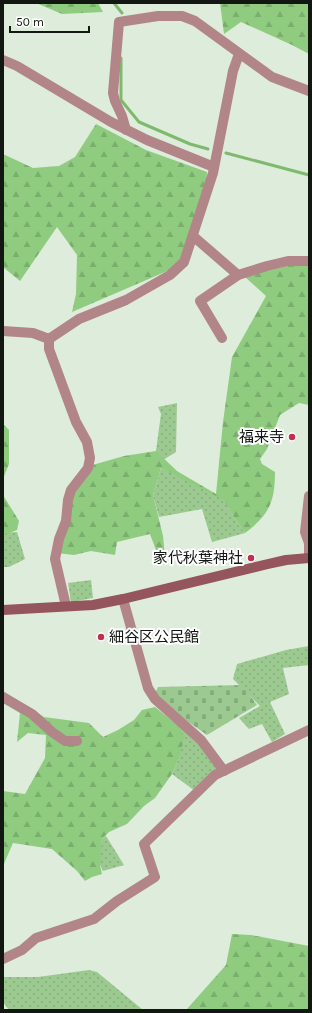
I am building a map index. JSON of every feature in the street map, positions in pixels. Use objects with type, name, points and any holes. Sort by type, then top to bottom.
[{"type":"street","points":[[126,130],[113,93],[119,22],[158,16],[182,16],[195,21],[272,77],[309,91]]},
{"type":"street","points":[[49,339],[79,319],[126,300],[170,275],[184,262],[214,167],[233,71],[239,54]]},
{"type":"street","points":[[3,60],[17,66],[126,130],[214,167]]},
{"type":"street","points":[[193,236],[238,276]]},
{"type":"street","points":[[222,338],[200,301],[238,276],[267,266],[288,261],[309,261]]},
{"type":"street","points":[[3,331],[33,333],[49,339]]},
{"type":"street","points":[[49,339],[49,349],[76,422],[87,442],[90,458],[88,468],[72,488],[68,500],[66,521],[59,539],[55,559],[66,606]]},
{"type":"street","points":[[3,610],[93,605],[286,560],[309,558],[309,543],[304,532],[309,496]]},
{"type":"street","points":[[123,599],[148,688],[155,699],[201,740],[224,771]]},
{"type":"street","points":[[3,697],[32,714],[52,732],[65,741],[77,741]]},
{"type":"street","points":[[3,959],[22,950],[36,938],[94,919],[117,901],[155,877],[144,844],[215,775],[309,730]]},
{"type":"green space","points":[[36,3],[98,3],[103,12],[62,14]]},
{"type":"green space","points":[[220,3],[309,3],[309,54],[241,22],[224,34]]},
{"type":"green space","points":[[96,124],[146,150],[207,172],[205,197],[179,266],[72,312],[76,294],[77,255],[57,227],[20,281],[3,267],[3,154],[33,168],[59,166],[75,157]]},
{"type":"green space","points":[[309,261],[309,405],[299,403],[280,415],[267,449],[260,459],[262,464],[275,472],[275,482],[272,500],[265,514],[260,520],[245,533],[225,502],[161,468],[153,495],[163,536],[165,557],[159,558],[150,534],[117,542],[115,555],[91,551],[74,555],[57,553],[71,490],[89,466],[124,456],[156,451],[177,471],[216,494],[223,422],[232,357],[266,296],[244,276]]},
{"type":"green space","points":[[177,403],[176,452],[163,460],[155,458],[161,414],[158,407]]},
{"type":"green space","points":[[3,424],[9,430],[9,464],[3,479]]},
{"type":"green space","points":[[161,468],[214,493],[225,502],[245,533],[212,542],[202,509],[159,517],[153,495]]},
{"type":"green space","points":[[3,495],[19,521],[17,530],[7,534],[3,533]]},
{"type":"green space","points":[[17,532],[25,559],[9,567],[3,567],[3,533]]},
{"type":"green space","points":[[91,580],[93,598],[71,602],[68,583]]},
{"type":"green space","points":[[309,646],[309,665],[283,668],[289,694],[270,702],[285,734],[272,742],[262,724],[249,729],[239,718],[260,706],[233,679],[237,664],[286,650]]},
{"type":"green space","points":[[242,685],[257,705],[207,735],[187,721],[155,693],[158,687]]},
{"type":"green space","points":[[3,691],[44,717],[89,723],[103,737],[134,720],[142,710],[155,707],[180,727],[184,739],[179,758],[172,774],[155,798],[144,806],[127,824],[109,832],[102,839],[100,865],[102,874],[85,881],[77,871],[52,849],[13,843],[3,866],[3,791],[25,794],[45,758],[46,735],[28,733],[17,742],[20,713],[3,703]]},
{"type":"green space","points":[[180,727],[198,741],[217,768],[195,791],[172,774],[179,758]]},
{"type":"green space","points":[[106,836],[124,865],[103,871],[99,863],[102,839]]},
{"type":"green space","points":[[232,934],[251,935],[309,946],[309,1010],[186,1010],[226,965]]},
{"type":"green space","points":[[89,970],[97,972],[143,1010],[9,1010],[3,1002],[3,977],[38,977]]},
{"type":"waterway","points":[[114,3],[122,13]]},
{"type":"waterway","points":[[121,58],[121,100],[139,122],[190,144],[208,149]]},
{"type":"waterway","points":[[226,153],[309,175]]},
{"type":"place","name":"福来寺","points":[[292,437]]},
{"type":"place","name":"家代秋葉神社","points":[[251,558]]},
{"type":"place","name":"細谷区公民館","points":[[101,637]]}]
